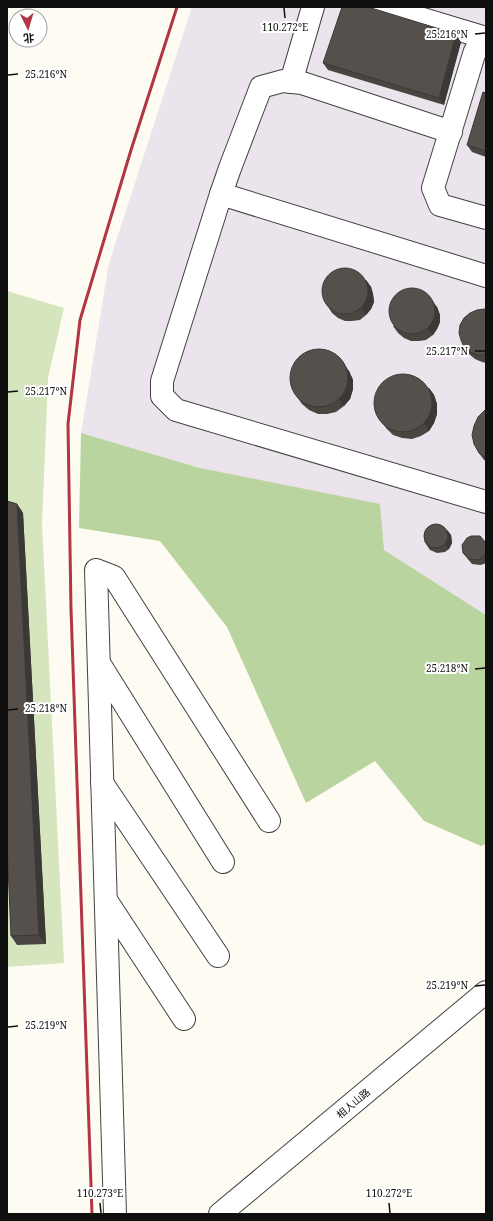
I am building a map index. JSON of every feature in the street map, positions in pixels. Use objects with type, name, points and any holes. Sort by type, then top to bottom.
[{"type":"street","points":[[291,82],[312,7]]},
{"type":"street","points":[[383,7],[486,38]]},
{"type":"street","points":[[486,43],[476,51],[433,188],[440,205],[486,218]]},
{"type":"street","points":[[450,132],[302,82],[283,81],[261,87],[221,194],[162,381],[162,396],[176,410],[486,502]]},
{"type":"street","points":[[221,194],[486,276]]},
{"type":"street","points":[[115,1214],[96,570],[114,577],[269,821]]},
{"type":"street","points":[[99,663],[223,862]]},
{"type":"street","points":[[102,782],[218,956]]},
{"type":"street","points":[[106,900],[184,1019]]},
{"type":"street","name":"相人山路","points":[[220,1214],[486,992]]},
{"type":"shaded area","points":[[192,7],[486,7],[486,615],[384,550],[200,468],[81,433],[109,263]]},
{"type":"green space","points":[[7,291],[64,308],[48,378],[42,524],[64,963],[7,967]]},
{"type":"green space","points":[[81,433],[200,468],[380,504],[384,550],[486,615],[486,844],[481,846],[424,821],[375,761],[306,803],[227,627],[160,541],[79,528]]},
{"type":"building","points":[[342,7],[368,7],[456,34],[439,98],[323,63]]},
{"type":"building","points":[[483,92],[486,93],[486,151],[467,145]]},
{"type":"building","points":[[340,268],[350,268],[358,272],[364,278],[368,286],[368,296],[364,304],[358,310],[350,314],[340,314],[332,310],[326,304],[322,296],[322,286],[326,278],[332,272]]},
{"type":"building","points":[[407,288],[417,288],[425,292],[431,298],[435,306],[435,316],[431,324],[425,330],[417,334],[407,334],[399,330],[393,324],[389,316],[389,306],[393,298],[399,292]]},
{"type":"building","points":[[486,309],[486,355],[477,355],[464,347],[459,333],[460,325],[464,318],[470,313],[477,310]]},
{"type":"building","points":[[319,349],[330,351],[343,362],[346,367],[348,378],[346,389],[335,402],[330,405],[319,407],[308,405],[295,394],[292,389],[290,378],[292,367],[303,354],[308,351]]},
{"type":"building","points":[[403,374],[414,376],[427,387],[430,392],[432,403],[430,414],[419,427],[414,430],[403,432],[392,430],[379,419],[376,414],[374,403],[376,392],[387,379],[392,376]]},
{"type":"building","points":[[485,410],[486,458],[479,453],[474,444],[472,435],[478,417]]},
{"type":"building","points":[[7,501],[17,504],[39,935],[11,936],[7,843]]},
{"type":"building","points":[[436,524],[445,527],[448,536],[445,545],[436,548],[427,545],[424,536],[427,527]]},
{"type":"building","points":[[471,536],[480,536],[486,543],[486,554],[477,560],[469,559],[463,553],[462,545],[467,538]]},
{"type":"railway","points":[[92,1214],[71,609],[68,424],[80,320],[131,150],[177,7]]}]
